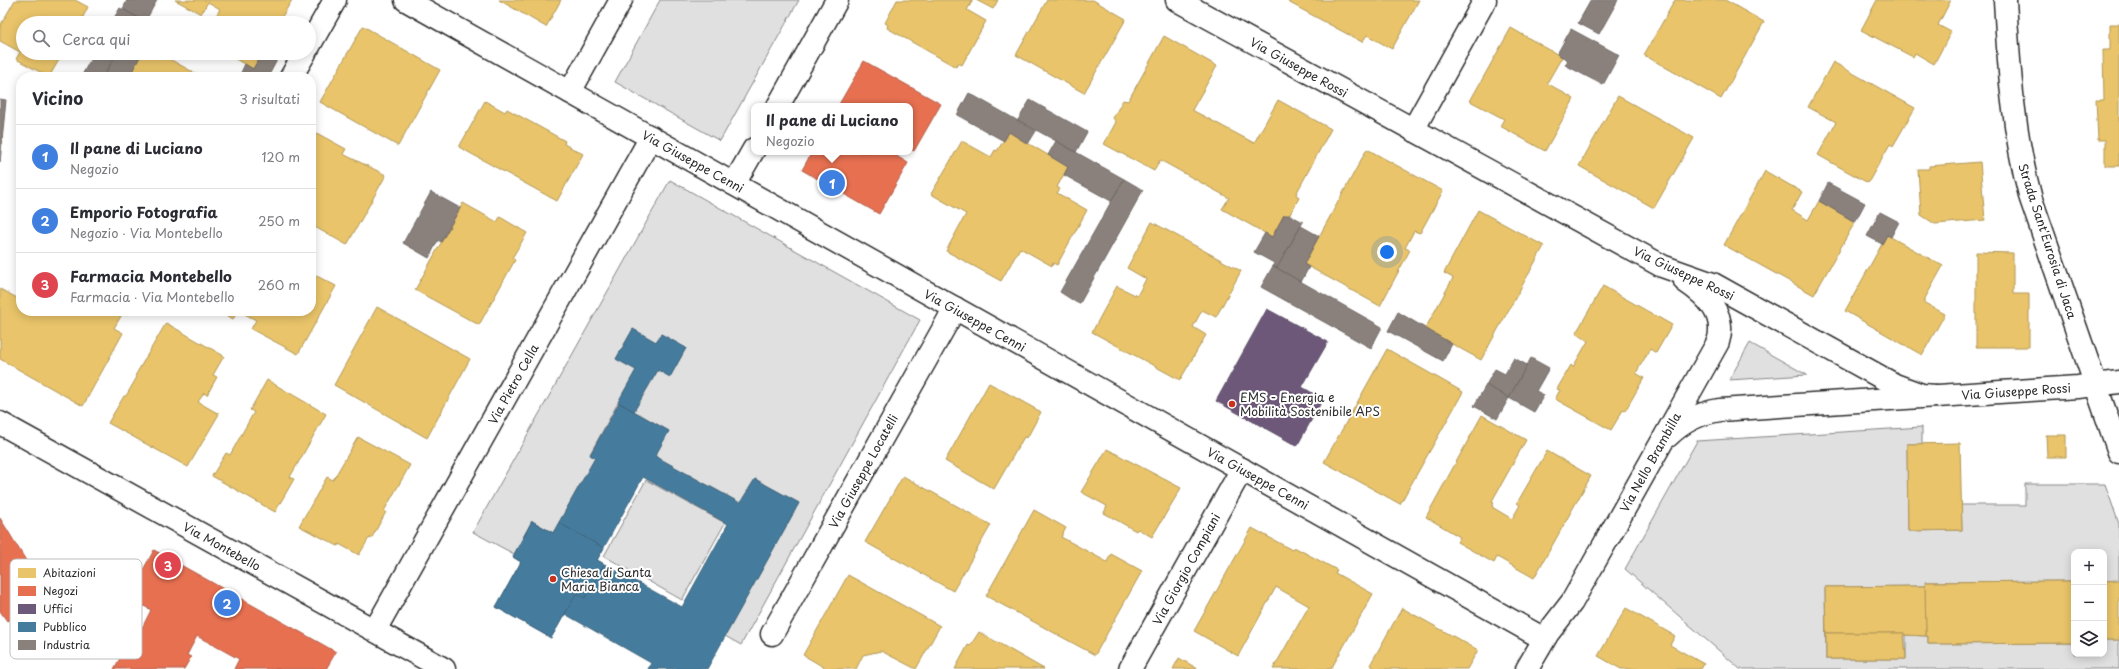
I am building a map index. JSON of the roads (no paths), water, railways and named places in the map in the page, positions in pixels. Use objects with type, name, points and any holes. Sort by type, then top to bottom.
[{"type":"street","points":[[316,34],[335,0]]},
{"type":"street","name":"Via Giuseppe Cenni","points":[[406,0],[1544,639]]},
{"type":"street","points":[[570,92],[621,0]]},
{"type":"street","points":[[780,103],[837,0]]},
{"type":"street","points":[[1413,130],[1485,0]]},
{"type":"street","name":"Strada Sant'Eurosia di Jaca","points":[[2005,0],[2013,114],[2031,199],[2119,452]]},
{"type":"street","name":"Via Giuseppe Rossi","points":[[1183,1],[1413,130],[1662,266],[1713,284],[1895,385],[1922,394],[1936,396]]},
{"type":"street","points":[[295,72],[301,60]]},
{"type":"street","name":"Via Pietro Cella","points":[[375,630],[651,137]]},
{"type":"street","points":[[734,184],[751,154]]},
{"type":"street","name":"Via Nello Brambilla","points":[[1527,669],[1544,639],[1572,602],[1714,350],[1720,335],[1720,327],[1716,312],[1706,297],[1662,266]]},
{"type":"street","name":"Via Giuseppe Locatelli","points":[[772,634],[955,308]]},
{"type":"street","name":"Via Giuseppe Rossi","points":[[1658,449],[1667,437],[1683,424],[1696,416],[1715,411],[2096,386],[2119,382]]},
{"type":"street","name":"Via Montebello","points":[[0,422],[444,669]]},
{"type":"street","name":"Via Giorgio Compiani","points":[[1130,669],[1242,469]]},
{"type":"place","name":"Il pane di Luciano","points":[[832,183]]},
{"type":"place","name":"EMS - Energia e Mobilità Sostenibile APS","points":[[1232,404]]},
{"type":"place","name":"Farmacia Montebello","points":[[168,565]]},
{"type":"place","name":"Chiesa di Santa Maria Bianca","points":[[553,579]]},
{"type":"place","name":"Emporio Fotografia","points":[[227,603]]}]
